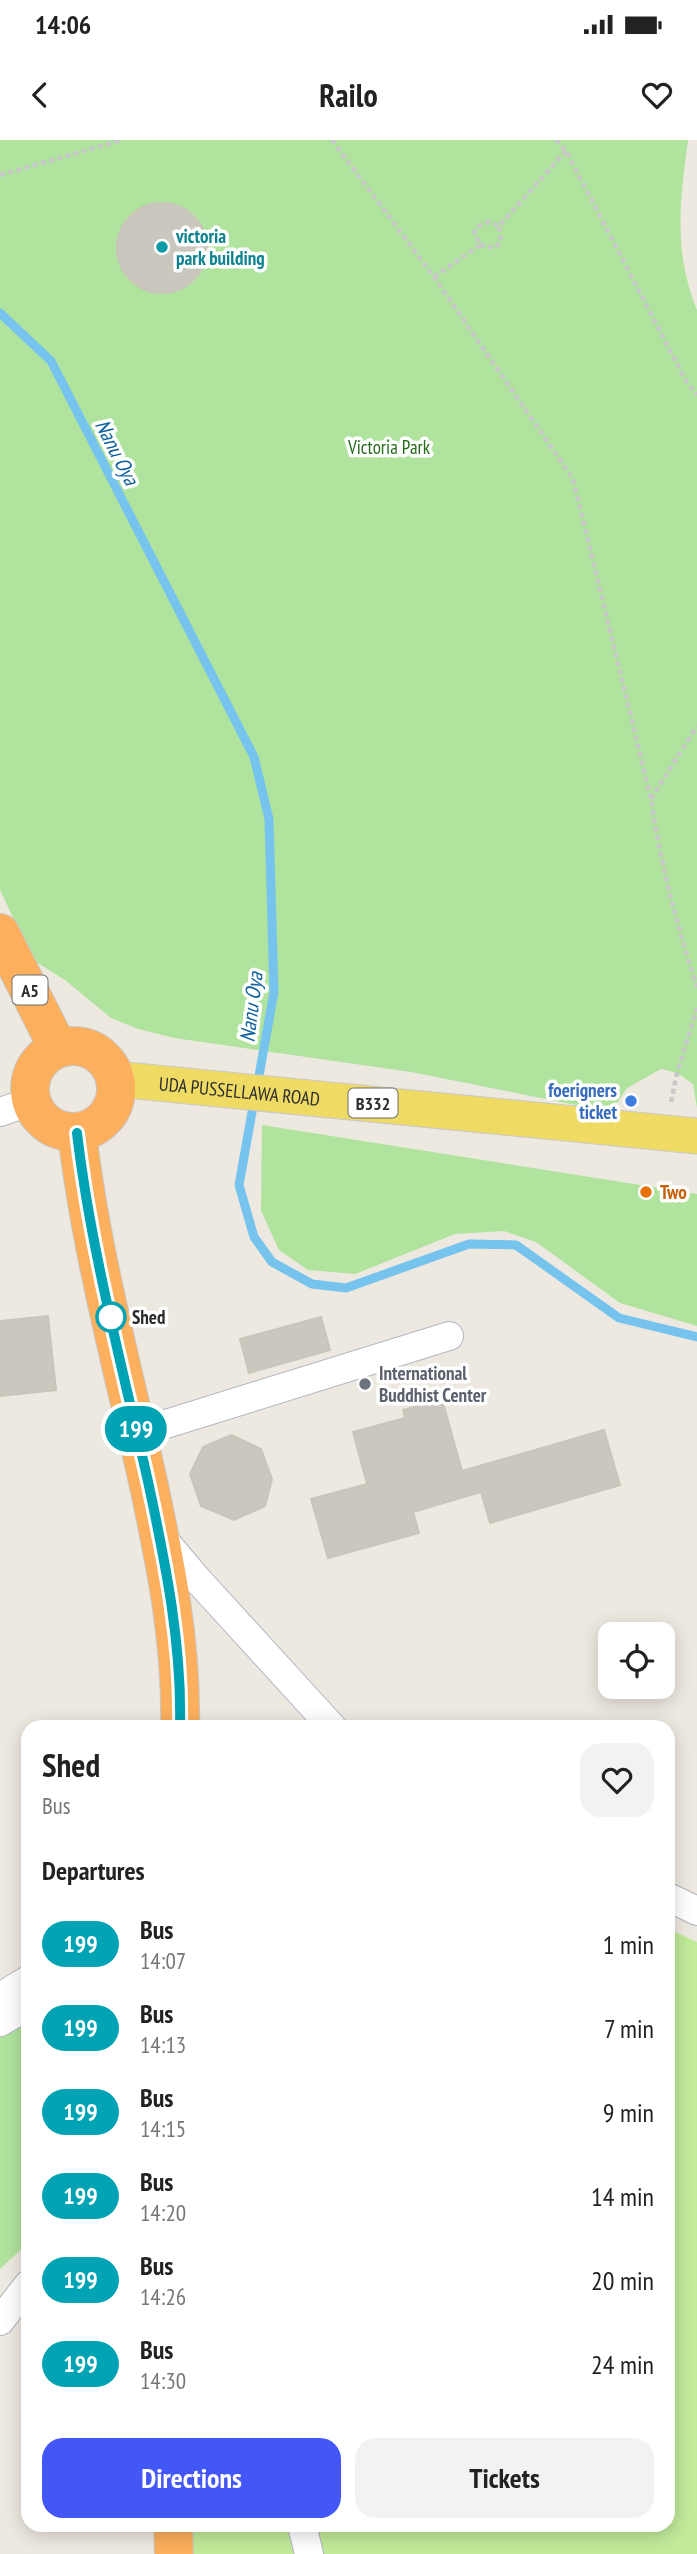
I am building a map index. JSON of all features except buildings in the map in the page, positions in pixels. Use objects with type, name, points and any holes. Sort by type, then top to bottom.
[{"type":"highway","name":"A5","points":[[0,933],[58,1048]]},
{"type":"highway","points":[[83,1046],[104,1057],[116,1079],[116,1103],[102,1123],[77,1133],[57,1130],[16,1106],[41,1058],[58,1048],[83,1046]]},
{"type":"highway","points":[[77,1133],[92,1237],[159,1533],[176,1633],[180,1720]]},
{"type":"highway","points":[[173,2532],[174,2554]]},
{"type":"main road","name":"UDA PUSSELLAWA ROAD","points":[[116,1079],[681,1135]]},
{"type":"street","points":[[137,1433],[449,1336]]},
{"type":"street","points":[[159,1533],[196,1578],[326,1720]]},
{"type":"street","points":[[675,1901],[697,1911]]},
{"type":"street","points":[[0,1997],[21,1984]]},
{"type":"street","points":[[0,2022],[21,2010]]},
{"type":"street","points":[[0,2321],[21,2294]]},
{"type":"street","points":[[304,2532],[309,2554]]},
{"type":"path","points":[[0,175],[122,140]]},
{"type":"path","points":[[332,140],[433,278],[573,479],[651,799],[658,843],[697,987]]},
{"type":"path","points":[[556,140],[566,151],[686,381],[697,395]]},
{"type":"path","points":[[433,278],[480,245],[495,248],[501,241],[499,226],[566,151]]},
{"type":"path","points":[[480,245],[474,232],[479,226],[488,222],[499,226]]},
{"type":"path","points":[[651,799],[697,726]]},
{"type":"path","points":[[681,1135],[677,1073],[697,1009]]},
{"type":"green space","name":"Victoria Park","points":[[0,140],[688,140],[680,226],[684,267],[697,310],[697,1108],[693,1084],[677,1073],[661,1069],[627,1088],[611,1112],[411,1072],[174,1038],[138,1029],[111,1018],[65,980],[33,960],[0,890]]},
{"type":"green space","points":[[262,1125],[697,1194],[697,1326],[620,1303],[536,1242],[504,1231],[455,1234],[355,1274],[308,1270],[279,1250],[261,1211]]},
{"type":"green space","points":[[675,1932],[697,1942],[697,2554],[190,2554],[189,2532],[675,2532]]},
{"type":"green space","points":[[21,2021],[21,2250],[0,2269],[0,2033]]},
{"type":"waterway","name":"Nanu Oya","points":[[0,313],[51,361],[254,757],[269,819],[274,992],[257,1087]]},
{"type":"waterway","name":"Nanu Oya","points":[[254,1101],[239,1185],[254,1237],[272,1262],[312,1284],[346,1288],[469,1244],[516,1245],[619,1318],[697,1337]]},
{"type":"bus line","name":"199","points":[[77,1133],[92,1237],[168,1576],[176,1633],[180,1720]]},
{"type":"place","name":"victoria park building","points":[[162,247]]},
{"type":"place","name":"foerigners ticket","points":[[631,1101]]},
{"type":"place","name":"Two","points":[[646,1192]]},
{"type":"place","name":"Shed","points":[[111,1317]]},
{"type":"place","name":"International Buddhist Center","points":[[365,1384]]}]
